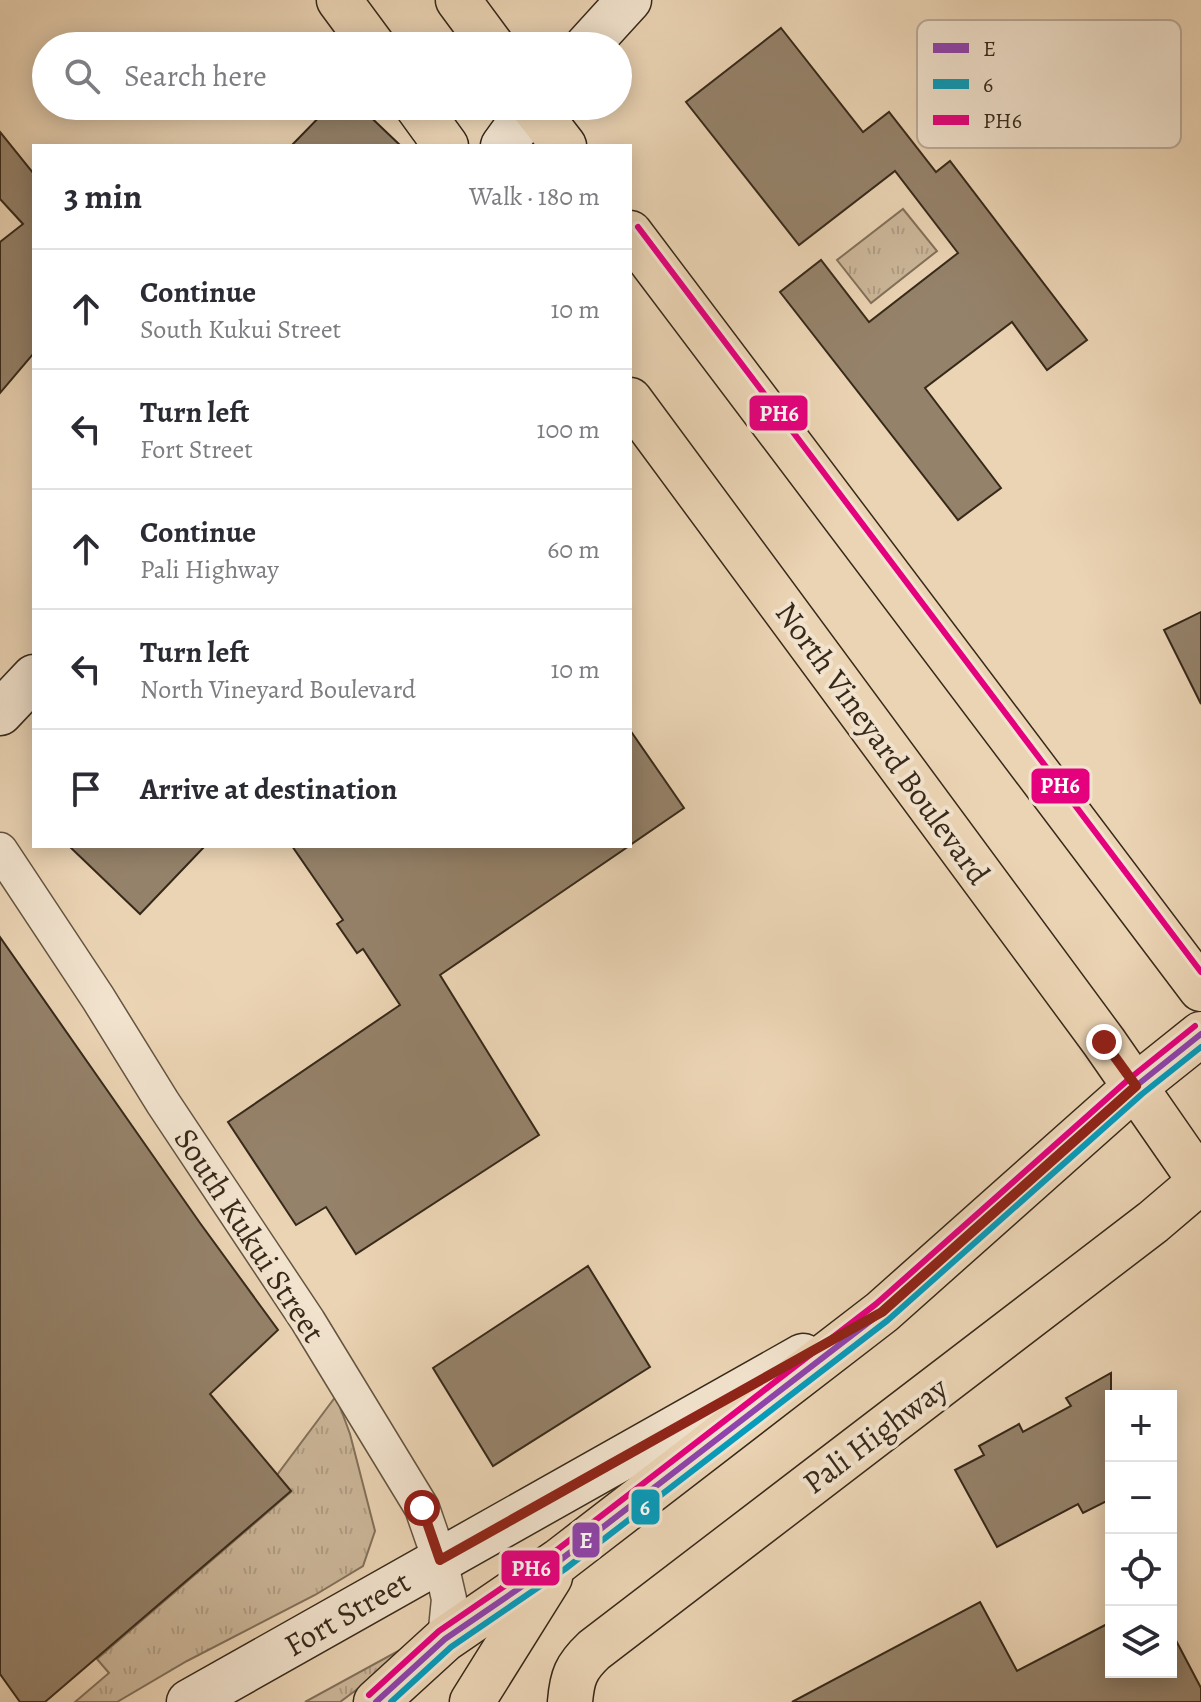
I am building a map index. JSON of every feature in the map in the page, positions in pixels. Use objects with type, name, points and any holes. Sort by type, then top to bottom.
[{"type":"main road","points":[[339,0],[363,32]]},
{"type":"main road","points":[[458,0],[482,32]]},
{"type":"main road","points":[[600,32],[629,0]]},
{"type":"main road","points":[[427,120],[445,144]]},
{"type":"main road","points":[[504,144],[522,120]]},
{"type":"main road","points":[[544,120],[562,144]]},
{"type":"main road","points":[[632,236],[1201,989]]},
{"type":"main road","name":"North Vineyard Boulevard","points":[[632,403],[1136,1086],[1201,1182]]},
{"type":"main road","points":[[0,713],[32,679]]},
{"type":"main road","points":[[376,1702],[445,1639],[559,1561],[882,1312],[1136,1086],[1201,1034]]},
{"type":"main road","name":"Pali Highway","points":[[570,1702],[575,1673],[594,1650],[1201,1182]]},
{"type":"main road","name":"Fort Street","points":[[189,1702],[882,1312]]},
{"type":"main road","points":[[472,1702],[559,1561]]},
{"type":"street","name":"South Kukui Street","points":[[0,850],[308,1321],[422,1508],[440,1560],[449,1599],[445,1639]]},
{"type":"green space","points":[[903,209],[937,251],[871,303],[837,260]]},
{"type":"green space","points":[[336,1396],[350,1434],[375,1531],[363,1566],[117,1702],[75,1702],[109,1673],[97,1659],[291,1492],[277,1475]]},
{"type":"green space","points":[[411,1644],[414,1647],[340,1702],[305,1702]]},
{"type":"building","points":[[781,28],[863,132],[889,112],[936,172],[950,161],[1087,340],[1047,370],[1012,322],[925,388],[1001,488],[958,520],[780,292],[821,260],[869,322],[958,253],[895,171],[799,245],[686,102]]},
{"type":"building","points":[[316,120],[374,120],[399,144],[293,144]]},
{"type":"building","points":[[0,132],[32,172],[32,355],[0,393],[0,242],[23,224],[0,199]]},
{"type":"building","points":[[1201,612],[1201,704],[1164,630]]},
{"type":"building","points":[[632,733],[684,808],[632,844]]},
{"type":"building","points":[[71,848],[203,848],[140,914]]},
{"type":"building","points":[[293,848],[626,848],[440,975],[539,1135],[356,1254],[326,1207],[296,1225],[228,1122],[400,1005],[363,949],[357,953],[337,924],[343,920]]},
{"type":"building","points":[[0,937],[278,1330],[210,1394],[291,1491],[45,1702],[20,1702],[0,1674]]},
{"type":"building","points":[[588,1266],[650,1367],[493,1466],[433,1368]]},
{"type":"building","points":[[1111,1373],[1111,1390],[1105,1390],[1105,1502],[1083,1513],[1078,1504],[997,1547],[955,1470],[984,1455],[979,1446],[1019,1424],[1023,1432],[1071,1406],[1066,1398]]},
{"type":"building","points":[[980,1602],[1017,1671],[1105,1625],[1105,1678],[1177,1678],[1177,1642],[1201,1688],[1201,1702],[792,1702]]},
{"type":"transit line","name":"PH6","points":[[638,227],[1201,972]]},
{"type":"transit line","name":"PH6","points":[[369,1695],[439,1631],[553,1553],[876,1304],[1129,1079],[1195,1026]]},
{"type":"transit line","name":"E","points":[[376,1702],[445,1639],[559,1561],[882,1312],[1136,1086],[1201,1034]]},
{"type":"transit line","name":"6","points":[[391,1702],[451,1647],[565,1569],[888,1320],[1142,1094],[1201,1047]]},
{"type":"route","points":[[422,1508],[440,1560],[882,1312],[1136,1086],[1104,1042]]}]
